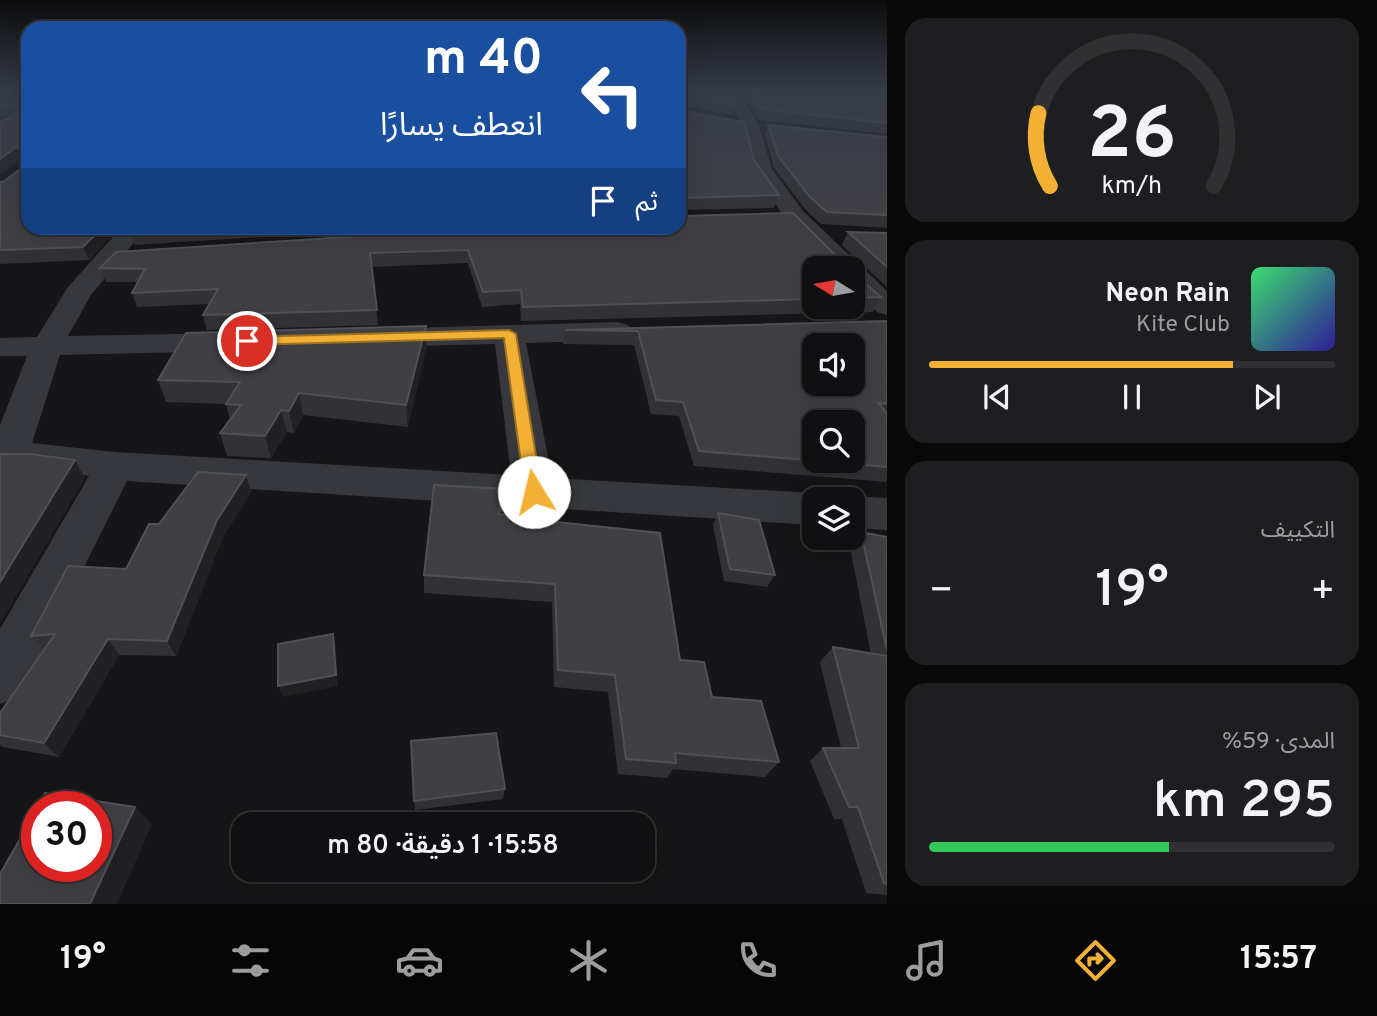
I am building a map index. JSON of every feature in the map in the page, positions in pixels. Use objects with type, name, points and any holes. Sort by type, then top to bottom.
[{"type":"street","points":[[761,133],[762,170],[795,216],[835,256]]},
{"type":"street","points":[[769,217],[795,216]]},
{"type":"street","points":[[812,234],[850,235]]},
{"type":"street","points":[[127,235],[78,294],[48,347],[5,455],[115,466],[802,508]]},
{"type":"street","points":[[107,257],[148,254]]},
{"type":"street","points":[[865,285],[887,306]]},
{"type":"street","points":[[346,338],[649,330]]},
{"type":"street","points":[[509,334],[534,492]]},
{"type":"street","points":[[0,347],[264,341]]},
{"type":"street","points":[[0,679],[115,466]]},
{"type":"street","points":[[865,513],[887,514]]},
{"type":"building","points":[[0,133],[21,133],[21,147],[15,148],[0,159]]},
{"type":"building","points":[[686,133],[747,133],[754,160],[779,195],[686,198]]},
{"type":"building","points":[[771,133],[849,133],[887,137],[887,215],[827,212],[810,197],[778,156]]},
{"type":"building","points":[[21,168],[21,235],[95,235],[83,247],[0,250],[0,182]]},
{"type":"building","points":[[793,213],[836,256],[802,256],[802,299],[523,307],[521,290],[483,292],[468,250],[370,253],[377,310],[203,315],[218,289],[132,293],[145,269],[100,268],[116,252],[379,235],[686,235],[686,216]]},
{"type":"building","points":[[848,232],[887,233],[887,267]]},
{"type":"building","points":[[865,283],[881,297],[865,298]]},
{"type":"building","points":[[887,321],[887,404],[878,403],[887,413],[887,467],[865,465],[865,410],[802,410],[802,460],[699,451],[683,402],[656,400],[638,331],[565,330]]},
{"type":"building","points":[[426,326],[406,405],[299,393],[289,411],[281,410],[265,436],[220,433],[241,405],[226,404],[240,382],[158,380],[186,333]]},
{"type":"building","points":[[0,454],[30,454],[75,460],[0,582]]},
{"type":"building","points":[[198,472],[246,475],[217,520],[167,641],[108,639],[44,743],[0,735],[0,713],[55,634],[31,636],[68,566],[126,569],[149,524],[159,524]]},
{"type":"building","points":[[434,485],[506,489],[499,514],[660,533],[680,660],[704,662],[712,697],[761,701],[779,762],[675,753],[676,763],[626,759],[615,675],[558,670],[555,584],[424,575]]},
{"type":"building","points":[[718,513],[759,520],[775,575],[730,569]]},
{"type":"building","points":[[865,533],[887,537],[887,650],[865,550]]},
{"type":"building","points":[[333,634],[336,675],[278,686],[278,644]]},
{"type":"building","points":[[833,647],[887,656],[887,884],[884,883],[858,807],[849,807],[823,748],[859,748]]},
{"type":"building","points":[[496,733],[505,789],[414,801],[411,741]]},
{"type":"building","points":[[112,803],[135,807],[112,857]]},
{"type":"building","points":[[21,837],[21,882],[100,882],[90,904],[0,904],[0,874]]},
{"type":"route","points":[[247,341],[509,334],[534,492]]}]
